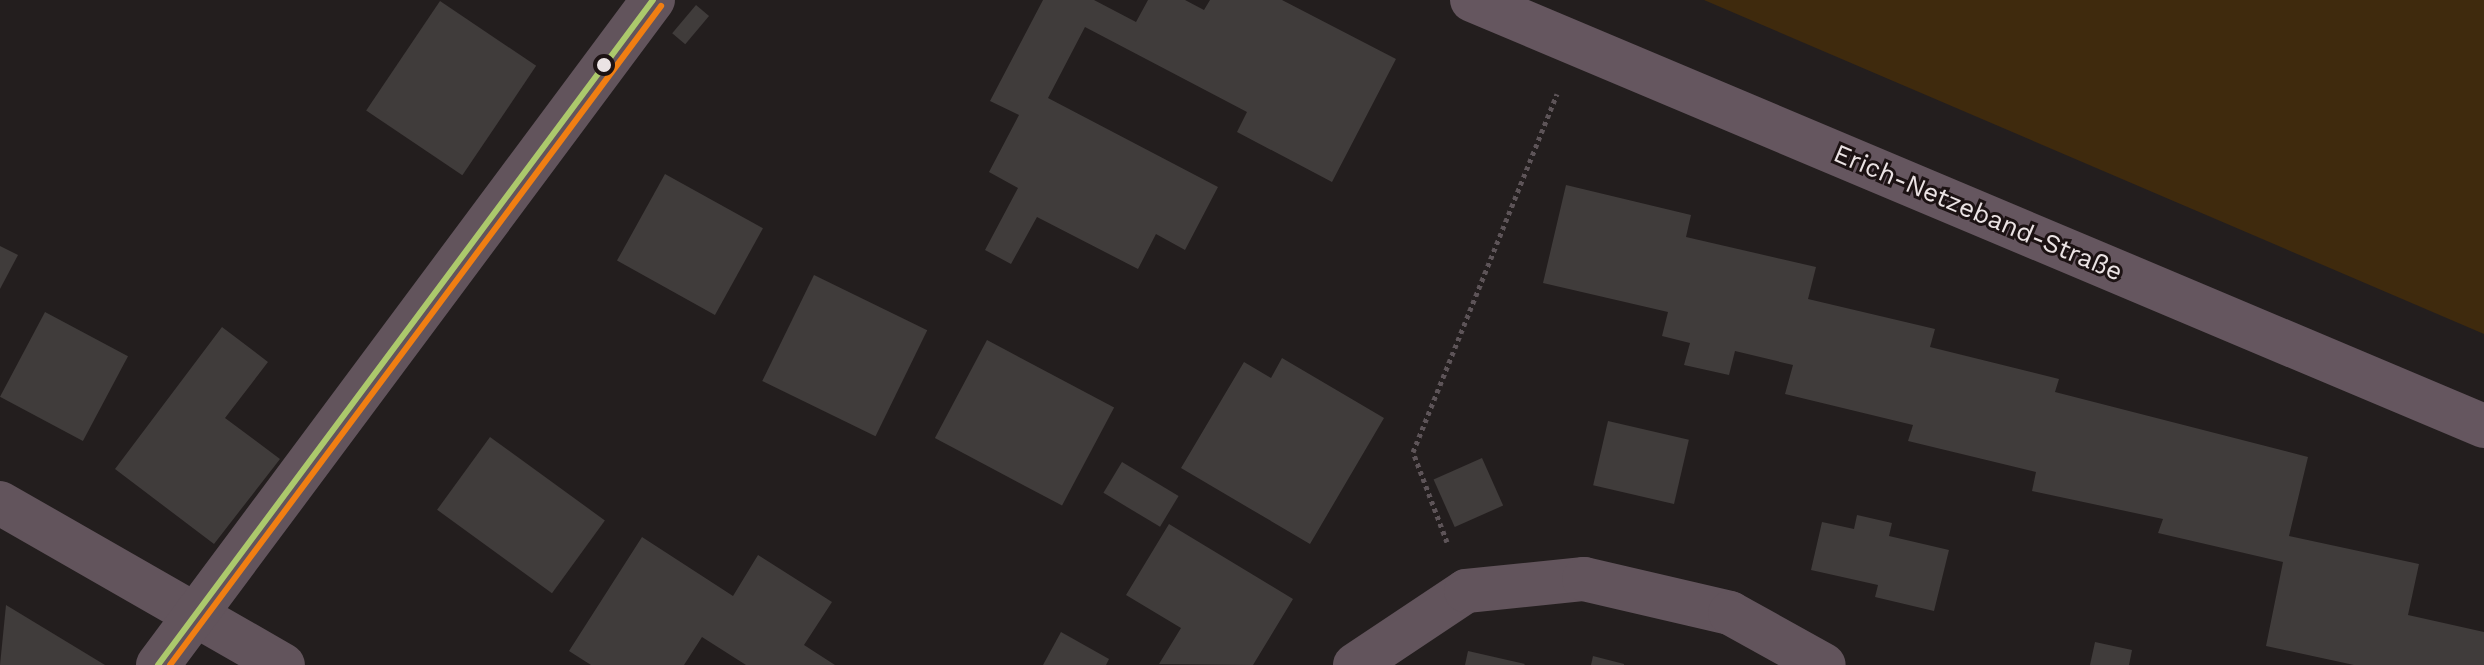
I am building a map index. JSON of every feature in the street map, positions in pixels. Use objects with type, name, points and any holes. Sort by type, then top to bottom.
[{"type":"street","points":[[158,665],[653,0]]},
{"type":"street","name":"Erich-Netzeband-Straße","points":[[1472,0],[2484,426]]},
{"type":"street","points":[[0,503],[196,612],[283,665]]},
{"type":"street","points":[[1355,665],[1466,591],[1584,579],[1730,613],[1824,665]]},
{"type":"path","points":[[1466,591],[1413,452],[1577,44]]},
{"type":"shaded area","points":[[1704,0],[2484,0],[2484,334]]},
{"type":"building","points":[[1043,0],[1094,0],[1136,22],[1148,0],[1185,0],[1204,10],[1210,0],[1282,0],[1396,59],[1332,182],[1237,132],[1247,112],[1085,27],[1048,98],[1218,187],[1185,250],[1156,234],[1138,269],[1037,217],[1011,264],[985,250],[1018,188],[989,172],[1019,115],[990,101]]},
{"type":"building","points":[[440,1],[536,66],[462,175],[366,110]]},
{"type":"building","points":[[696,5],[709,16],[685,44],[672,33]]},
{"type":"building","points":[[665,174],[763,228],[715,315],[617,261]]},
{"type":"building","points":[[1566,185],[1691,215],[1686,237],[1816,267],[1808,299],[1935,329],[1930,347],[2059,379],[2055,392],[2308,457],[2289,536],[2419,564],[2408,615],[2484,632],[2484,665],[2354,665],[2266,646],[2283,562],[2158,533],[2163,519],[2032,491],[2036,472],[1908,441],[1913,425],[1785,394],[1793,365],[1735,351],[1729,375],[1684,365],[1690,343],[1662,336],[1668,312],[1543,283]]},
{"type":"building","points":[[0,246],[18,255],[0,289]]},
{"type":"building","points":[[814,275],[927,330],[876,436],[762,381]]},
{"type":"building","points":[[45,312],[128,356],[83,441],[0,397]]},
{"type":"building","points":[[222,327],[268,362],[225,418],[280,459],[214,544],[115,469]]},
{"type":"building","points":[[987,340],[1114,408],[1062,506],[935,438]]},
{"type":"building","points":[[1282,358],[1384,418],[1310,544],[1181,468],[1244,362],[1271,378]]},
{"type":"building","points":[[1608,421],[1689,440],[1674,504],[1593,485]]},
{"type":"building","points":[[490,437],[605,520],[552,593],[437,510]]},
{"type":"building","points":[[1482,458],[1503,506],[1455,527],[1434,480]]},
{"type":"building","points":[[1122,462],[1179,496],[1160,527],[1103,493]]},
{"type":"building","points":[[1857,515],[1892,523],[1889,536],[1949,550],[1934,611],[1875,597],[1878,585],[1811,570],[1822,522],[1854,529]]},
{"type":"building","points":[[1169,524],[1293,599],[1253,665],[1159,664],[1181,628],[1126,595]]},
{"type":"building","points":[[642,537],[733,596],[758,555],[832,602],[804,645],[835,665],[746,665],[702,637],[684,665],[591,665],[569,651]]},
{"type":"building","points":[[6,605],[105,665],[0,665]]},
{"type":"building","points":[[1061,632],[1109,659],[1106,665],[1043,665]]},
{"type":"building","points":[[2095,642],[2132,650],[2129,665],[2090,665]]},
{"type":"building","points":[[1468,651],[1525,664],[1465,665]]},
{"type":"building","points":[[1593,656],[1624,664],[1624,665],[1591,665]]},
{"type":"transit line","points":[[158,665],[653,0]]},
{"type":"transit line","points":[[170,665],[661,6]]}]
